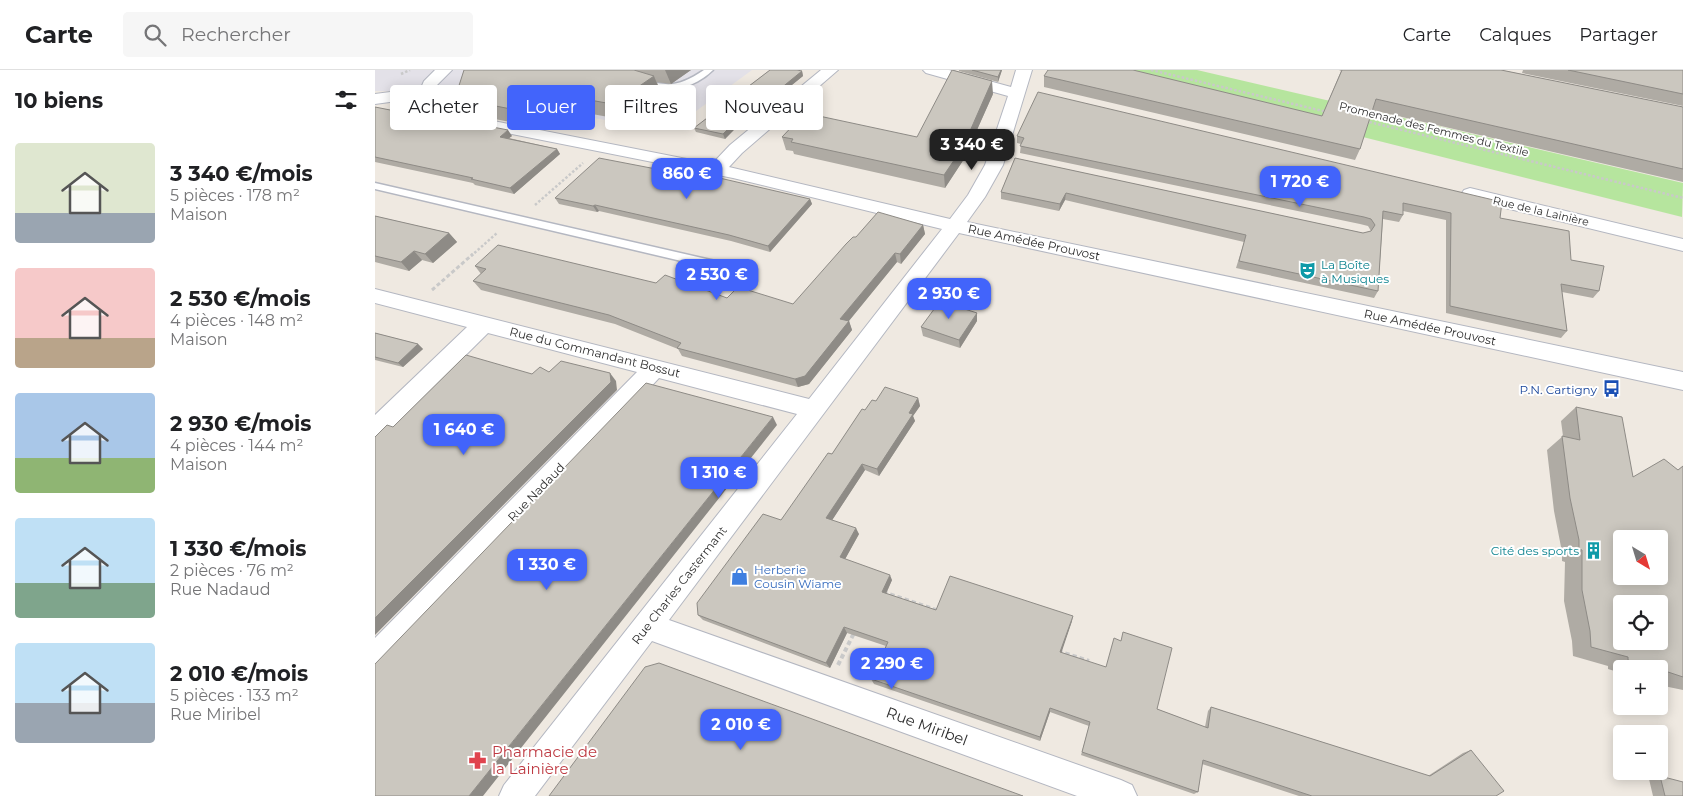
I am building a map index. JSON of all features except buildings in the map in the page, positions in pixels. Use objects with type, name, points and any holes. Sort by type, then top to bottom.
[{"type":"street","points":[[430,85],[444,70]]},
{"type":"street","points":[[716,170],[736,149],[831,70]]},
{"type":"street","points":[[931,70],[1023,91]]},
{"type":"street","name":"Rue Charles Castermant","points":[[515,796],[648,626],[976,197],[998,155],[1023,91],[1024,70]]},
{"type":"street","points":[[375,99],[390,97]]},
{"type":"street","name":"Rue Amédée Prouvost","points":[[497,126],[716,170],[955,226],[1683,381]]},
{"type":"street","points":[[998,155],[1017,159]]},
{"type":"street","name":"Rue de la Lainière","points":[[1451,190],[1683,245]]},
{"type":"street","name":"Rue du Commandant Bossut","points":[[375,296],[814,409]]},
{"type":"street","points":[[375,430],[484,324]]},
{"type":"street","name":"Rue Nadaud","points":[[375,659],[655,367]]},
{"type":"street","name":"Rue Miribel","points":[[648,626],[1121,796]]},
{"type":"lane","points":[[634,79],[663,88],[672,88],[694,81],[709,70]]},
{"type":"lane","points":[[375,186],[724,267]]},
{"type":"path","name":"Promenade des Femmes du Textile","points":[[1151,70],[1335,114]]},
{"type":"path","name":"Promenade des Femmes du Textile","points":[[1364,121],[1683,198]]},
{"type":"path","points":[[413,306],[600,147]]},
{"type":"path","points":[[875,589],[941,612]]},
{"type":"path","points":[[825,690],[855,631]]},
{"type":"path","points":[[1052,649],[1089,661]]},
{"type":"shaded area","points":[[375,70],[752,70],[732,85],[706,85],[706,104],[696,111],[696,85],[605,85],[605,120],[595,118],[595,85],[507,85],[507,102],[497,101],[497,85],[390,85],[390,91],[375,91]]},
{"type":"green space","points":[[1124,70],[1197,70],[1683,183],[1682,217],[1343,132]]},
{"type":"place","name":"La Boîte à Musiques","points":[[1307,271]]},
{"type":"place","name":"P.N. Cartigny","points":[[1611,389]]},
{"type":"place","name":"Cité des sports","points":[[1593,550]]},
{"type":"place","name":"Herberie Cousin Wiame","points":[[740,576]]},
{"type":"place","name":"Pharmacie de la Lainière","points":[[478,760]]}]
